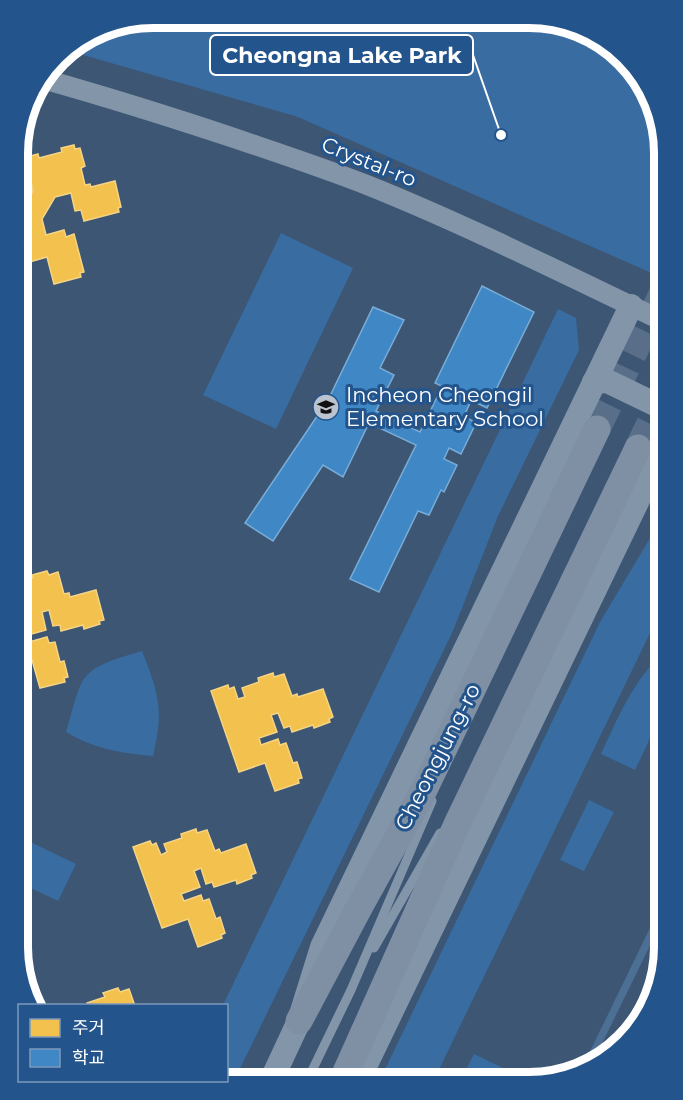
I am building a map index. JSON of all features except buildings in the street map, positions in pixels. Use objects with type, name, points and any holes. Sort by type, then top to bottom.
[{"type":"main road","name":"Cheongjung-ro","points":[[299,1021],[423,792],[597,429]]},
{"type":"main road","points":[[346,1072],[477,782],[638,448]]},
{"type":"street","name":"Crystal-ro","points":[[51,82],[348,177],[476,233],[654,317]]},
{"type":"street","points":[[299,1021],[322,947],[631,306]]},
{"type":"street","points":[[594,382],[606,381],[654,404]]},
{"type":"street","points":[[363,1072],[654,467]]},
{"type":"street","name":"Cheongjung-ro","points":[[275,1072],[299,1021]]},
{"type":"lane","points":[[311,1072],[351,990],[431,804],[447,743]]},
{"type":"lane","points":[[451,815],[477,782]]},
{"type":"lane","points":[[351,990],[445,824]]},
{"type":"shaded area","points":[[154,28],[529,28],[562,33],[577,38],[606,54],[629,77],[638,91],[650,121],[654,154],[654,274],[298,117],[78,53],[113,35]]},
{"type":"shaded area","points":[[281,233],[353,268],[276,429],[203,395]]},
{"type":"shaded area","points":[[558,309],[576,318],[579,350],[498,516],[453,631],[238,1072],[228,1072],[228,1004],[223,1004]]},
{"type":"shaded area","points":[[654,531],[654,625],[438,1072],[384,1072],[600,622]]},
{"type":"shaded area","points":[[142,651],[158,703],[158,727],[153,756],[108,749],[66,732],[79,689],[89,673],[111,661]]},
{"type":"shaded area","points":[[654,662],[654,730],[635,770],[601,754],[644,674]]},
{"type":"shaded area","points":[[589,800],[614,812],[584,871],[560,860]]},
{"type":"shaded area","points":[[28,841],[76,864],[58,901],[28,887]]},
{"type":"shaded area","points":[[654,920],[654,937],[599,1050],[587,1057]]},
{"type":"shaded area","points":[[474,1054],[511,1072],[465,1072]]},
{"type":"tunnel","points":[[597,429],[654,311]]},
{"type":"tunnel","points":[[638,448],[654,415]]},
{"type":"place","name":"Cheongna Lake Park","points":[[501,135]]},
{"type":"place","name":"Incheon Cheongil Elementary School","points":[[326,407]]}]
